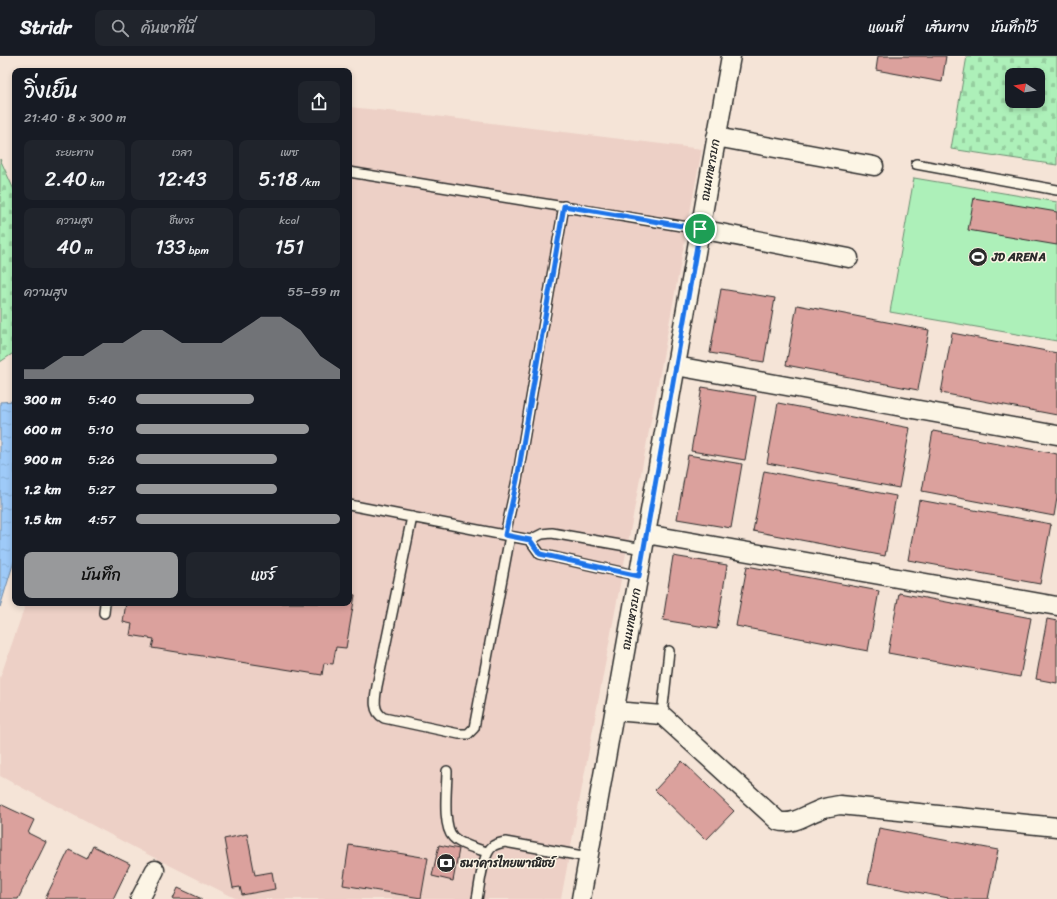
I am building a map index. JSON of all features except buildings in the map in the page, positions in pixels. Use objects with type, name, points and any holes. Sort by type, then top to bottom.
[{"type":"street","name":"ถนนทหารบก","points":[[580,899],[615,711],[730,56]]},
{"type":"street","points":[[716,137],[874,166]]},
{"type":"street","points":[[700,229],[849,258]]},
{"type":"street","points":[[676,366],[1057,434]]},
{"type":"street","points":[[645,541],[1057,606]]},
{"type":"street","points":[[615,711],[662,715],[778,821],[784,823],[792,822],[823,808],[840,805],[1057,826]]},
{"type":"street","points":[[140,899],[155,870]]},
{"type":"lane","points":[[916,164],[1057,190]]},
{"type":"lane","points":[[352,173],[700,229]]},
{"type":"lane","points":[[412,517],[377,686],[375,700],[376,709],[380,716],[384,718],[459,734],[468,734],[474,728],[564,206]]},
{"type":"lane","points":[[352,506],[530,540],[542,534],[552,533],[645,541]]},
{"type":"lane","points":[[530,540],[540,554],[639,576]]},
{"type":"lane","points":[[104,613],[105,606]]},
{"type":"lane","points":[[662,715],[669,651]]},
{"type":"lane","points":[[447,772],[447,825],[452,836],[462,844],[487,852]]},
{"type":"lane","points":[[477,899],[487,852],[494,845],[505,842],[588,857]]},
{"type":"shaded area","points":[[352,107],[427,115],[702,149],[561,899],[237,899],[141,851],[0,776],[0,678],[25,606],[352,606]]},
{"type":"green space","points":[[967,56],[1057,56],[1057,165],[951,149]]},
{"type":"green space","points":[[0,159],[12,185],[12,354],[0,362]]},
{"type":"green space","name":"JD ARENA","points":[[914,178],[1057,202],[1057,341],[890,312]]},
{"type":"water","points":[[12,401],[12,568],[0,607],[0,402]]},
{"type":"place","name":"JD ARENA","points":[[978,257]]},
{"type":"place","name":"ธนาคารไทยพาณิชย์","points":[[446,863]]},
{"type":"route","points":[[564,206],[700,229],[639,576],[540,554],[530,540],[505,535],[517,480],[564,206]]}]
